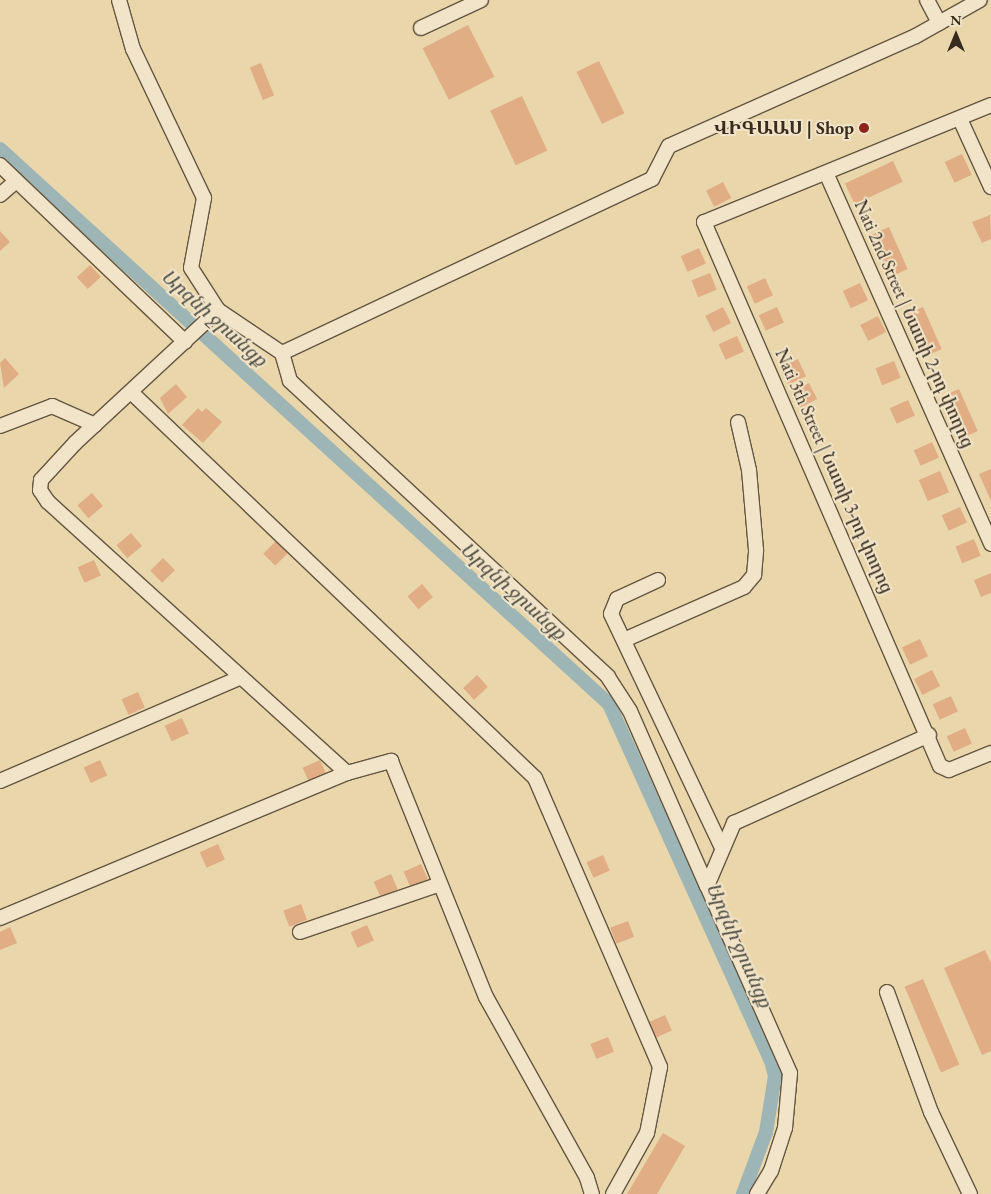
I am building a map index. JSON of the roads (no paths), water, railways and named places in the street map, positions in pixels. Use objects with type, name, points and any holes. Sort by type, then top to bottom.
[{"type":"street","points":[[119,0],[133,49],[204,198],[191,268],[218,310],[282,353],[290,381],[608,677],[630,712],[790,1073],[785,1128],[771,1171],[757,1194]]},
{"type":"street","points":[[421,28],[481,0]]},
{"type":"street","points":[[927,0],[939,23]]},
{"type":"street","points":[[282,353],[652,179],[669,146],[939,23],[980,0]]},
{"type":"street","points":[[827,174],[991,105]]},
{"type":"street","points":[[960,119],[991,187]]},
{"type":"street","points":[[0,165],[189,338]]},
{"type":"street","name":"Nati 3th Street | Նատի 3-րդ փողոց","points":[[827,174],[704,222],[944,769],[991,752]]},
{"type":"street","name":"Nati 2nd Street | Նատի 2-րդ փողոց","points":[[827,174],[991,544]]},
{"type":"street","points":[[0,195],[16,180]]},
{"type":"street","points":[[218,310],[132,393],[95,425],[41,480],[40,490],[347,773]]},
{"type":"street","points":[[132,393],[535,778],[660,1066],[647,1134],[613,1194]]},
{"type":"street","points":[[0,426],[52,406],[95,425]]},
{"type":"street","points":[[624,640],[744,587],[754,575],[756,550],[749,470],[738,422]]},
{"type":"street","points":[[658,580],[617,599],[611,614],[722,848]]},
{"type":"street","points":[[0,781],[241,677]]},
{"type":"street","points":[[707,886],[734,823],[929,735]]},
{"type":"street","points":[[0,918],[347,773],[391,761],[486,997],[587,1178],[592,1194]]},
{"type":"street","points":[[300,932],[440,884]]},
{"type":"street","points":[[887,992],[931,1112],[970,1194]]},
{"type":"waterway","name":"Արզնի ջրանցք","points":[[0,149],[609,704],[771,1061],[775,1076],[766,1132],[743,1194]]},
{"type":"place","name":"ՎԻԳԱԱՍ | Shop","points":[[864,128]]}]
